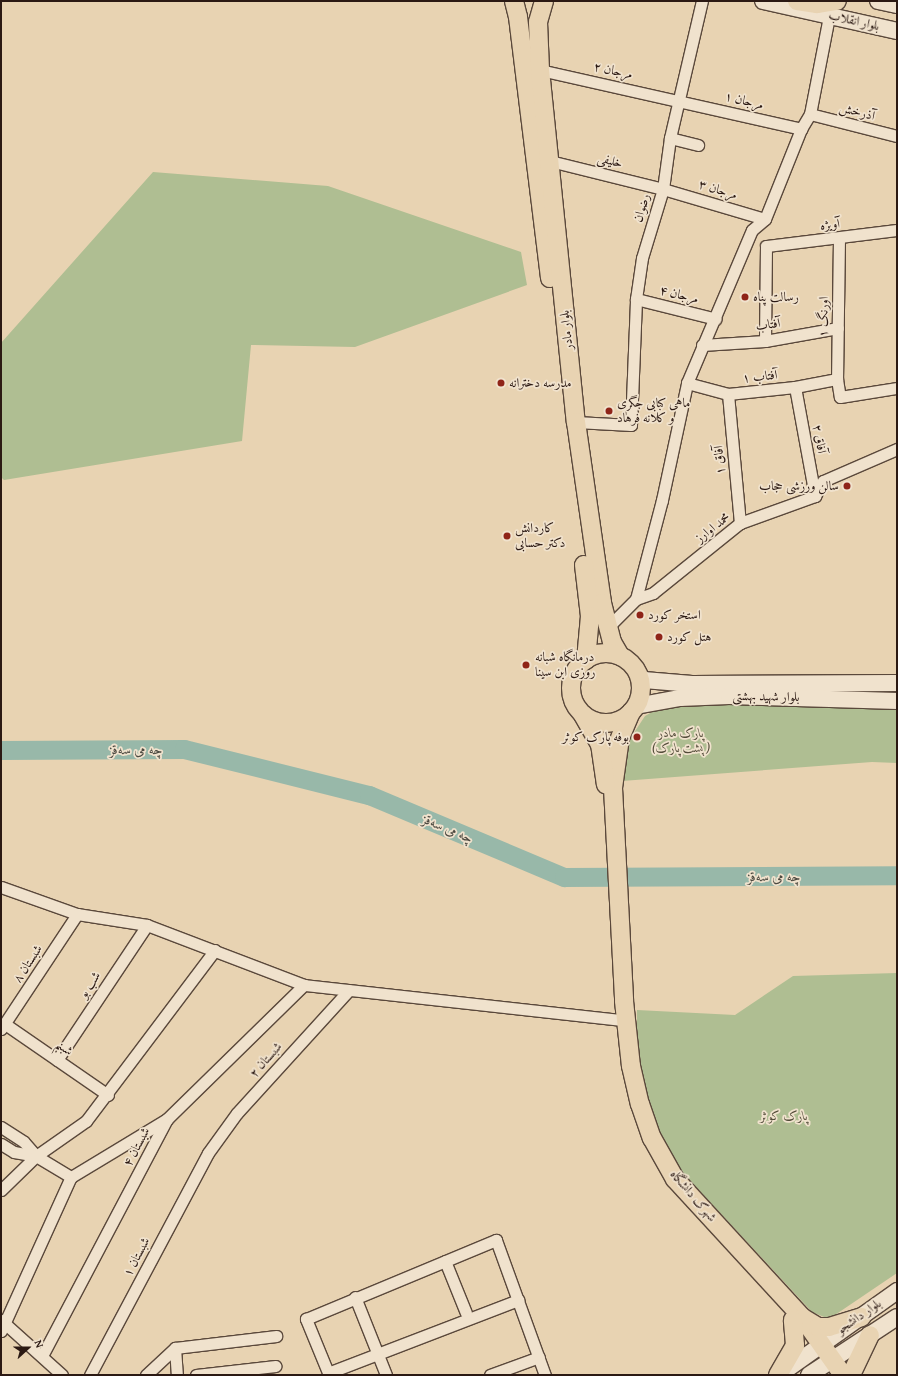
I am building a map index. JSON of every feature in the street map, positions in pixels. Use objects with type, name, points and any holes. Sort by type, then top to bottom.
[{"type":"main road","name":"بلوار مادر","points":[[514,1],[518,17],[590,616],[586,660]]},
{"type":"main road","name":"بلوار مادر","points":[[544,1],[538,22],[540,70],[576,422],[607,628],[620,656]]},
{"type":"main road","name":"بلوار انقلاب","points":[[763,1],[833,8]]},
{"type":"main road","name":"بلوار انقلاب","points":[[797,1],[833,8],[897,31]]},
{"type":"main road","points":[[610,788],[620,738],[640,695],[639,676],[628,661],[620,656],[608,654],[586,660],[575,674],[571,686],[574,702],[600,744],[610,788],[620,1001],[619,1020],[626,1088],[634,1117],[652,1158],[678,1194],[797,1318],[825,1358],[843,1375]]},
{"type":"main road","name":"بلوار شهید بهشتی","points":[[639,676],[644,680],[692,684],[897,683]]},
{"type":"main road","name":"بلوار شهید بهشتی","points":[[634,709],[674,699],[729,696],[897,701]]},
{"type":"main road","points":[[583,715],[603,723],[614,722],[634,709]]},
{"type":"main road","name":"شهرک دانشگاه","points":[[620,1001],[634,1083],[652,1138],[665,1163],[676,1179],[797,1318]]},
{"type":"main road","name":"بلوار دانشجو","points":[[825,1358],[861,1316],[897,1291]]},
{"type":"main road","points":[[797,1318],[818,1327],[829,1327],[861,1316]]},
{"type":"main road","name":"بلوار دانشجو","points":[[825,1358],[870,1335],[897,1317]]},
{"type":"main road","points":[[778,1375],[795,1345],[797,1318]]},
{"type":"main road","points":[[851,1375],[870,1335]]},
{"type":"main road","points":[[778,1375],[825,1358]]},
{"type":"main road","points":[[809,1375],[825,1358]]},
{"type":"street","name":"رضوان","points":[[576,422],[631,425],[636,299],[642,258],[663,188],[670,138],[702,1]]},
{"type":"street","points":[[607,628],[636,599],[662,500],[687,384],[702,345],[716,319],[752,230],[765,219],[801,129],[810,114],[833,8]]},
{"type":"street","name":"مرجان ۲","points":[[540,70],[680,100]]},
{"type":"street","name":"مرجان ۱","points":[[680,100],[801,129]]},
{"type":"street","name":"آذرخش","points":[[810,114],[897,136]]},
{"type":"street","points":[[670,138],[698,145]]},
{"type":"street","name":"خلیفی","points":[[550,161],[663,188]]},
{"type":"street","name":"مرجان ۳","points":[[663,188],[765,219]]},
{"type":"street","name":"آویژه","points":[[765,341],[766,246],[897,230]]},
{"type":"street","name":"اورنگ ۱","points":[[839,238],[837,379],[840,396],[897,388]]},
{"type":"street","name":"مرجان ۴","points":[[636,299],[716,319]]},
{"type":"street","name":"آفتاب","points":[[702,345],[765,341],[838,328]]},
{"type":"street","name":"آفتاب ۱","points":[[687,384],[728,394],[795,387],[837,379]]},
{"type":"street","name":"آفاق ۲","points":[[795,387],[816,496]]},
{"type":"street","name":"آفاق ۱","points":[[728,394],[740,523]]},
{"type":"street","points":[[816,496],[823,481],[897,449]]},
{"type":"street","name":"محمد اوارز","points":[[636,599],[653,594],[740,523],[816,496]]},
{"type":"street","points":[[1,888],[77,914],[147,925],[304,985],[619,1020]]},
{"type":"street","name":"شبستان ۸","points":[[3,1027],[77,914]]},
{"type":"street","name":"شب بو","points":[[57,1060],[147,925]]},
{"type":"street","points":[[1,1190],[36,1156],[86,1121],[108,1095],[215,950]]},
{"type":"street","name":"شبستان ۴","points":[[42,1356],[167,1119],[304,985]]},
{"type":"street","name":"شبستان ۲","points":[[208,1152],[237,1113],[349,990]]},
{"type":"street","name":"شبنم","points":[[3,1027],[57,1060],[108,1095]]},
{"type":"street","points":[[62,1375],[42,1356],[2,1325],[71,1177],[167,1119]]},
{"type":"street","points":[[1,1127],[24,1142],[36,1156],[71,1177]]},
{"type":"street","points":[[1,1144],[14,1152],[36,1156]]},
{"type":"street","name":"شبستان ۱","points":[[90,1375],[208,1152]]},
{"type":"street","points":[[518,1300],[328,1374],[306,1319],[355,1297],[496,1240],[539,1357],[545,1375]]},
{"type":"street","points":[[445,1261],[466,1313]]},
{"type":"street","points":[[355,1297],[386,1375]]},
{"type":"street","points":[[146,1375],[175,1348],[276,1336]]},
{"type":"street","points":[[175,1348],[177,1375]]},
{"type":"street","points":[[490,1375],[539,1357]]},
{"type":"street","points":[[196,1375],[275,1366]]},
{"type":"green space","points":[[153,172],[328,186],[521,252],[527,285],[355,347],[251,345],[242,441],[4,480],[1,477],[1,343]]},
{"type":"green space","name":"پارک مادر (پشت پارک )","points":[[737,702],[897,710],[897,763],[872,762],[622,781],[624,748],[645,716],[661,707]]},
{"type":"green space","name":"پارک کوثر","points":[[897,973],[897,1273],[829,1319],[812,1312],[671,1160],[636,1076],[637,1010],[735,1015],[793,976]]},
{"type":"waterway","name":"چە می سەقز","points":[[1,750],[184,749],[369,795],[564,877],[897,875]]},
{"type":"place","name":"رسالت پناه","points":[[745,297]]},
{"type":"place","name":"مدرسه دخترانه","points":[[501,383]]},
{"type":"place","name":"ماهی کبابی جگری و کلانه فرهاد","points":[[609,411]]},
{"type":"place","name":"سالن ورزشی حجاب","points":[[847,486]]},
{"type":"place","name":"کاردانش دکتر حسابی","points":[[507,536]]},
{"type":"place","name":"استخر کورد","points":[[640,615]]},
{"type":"place","name":"هتل کورد","points":[[659,637]]},
{"type":"place","name":"درمانگاه شبانه روزی ابن سینا","points":[[526,665]]},
{"type":"place","name":"بوفه پارک کوثر","points":[[637,737]]}]
